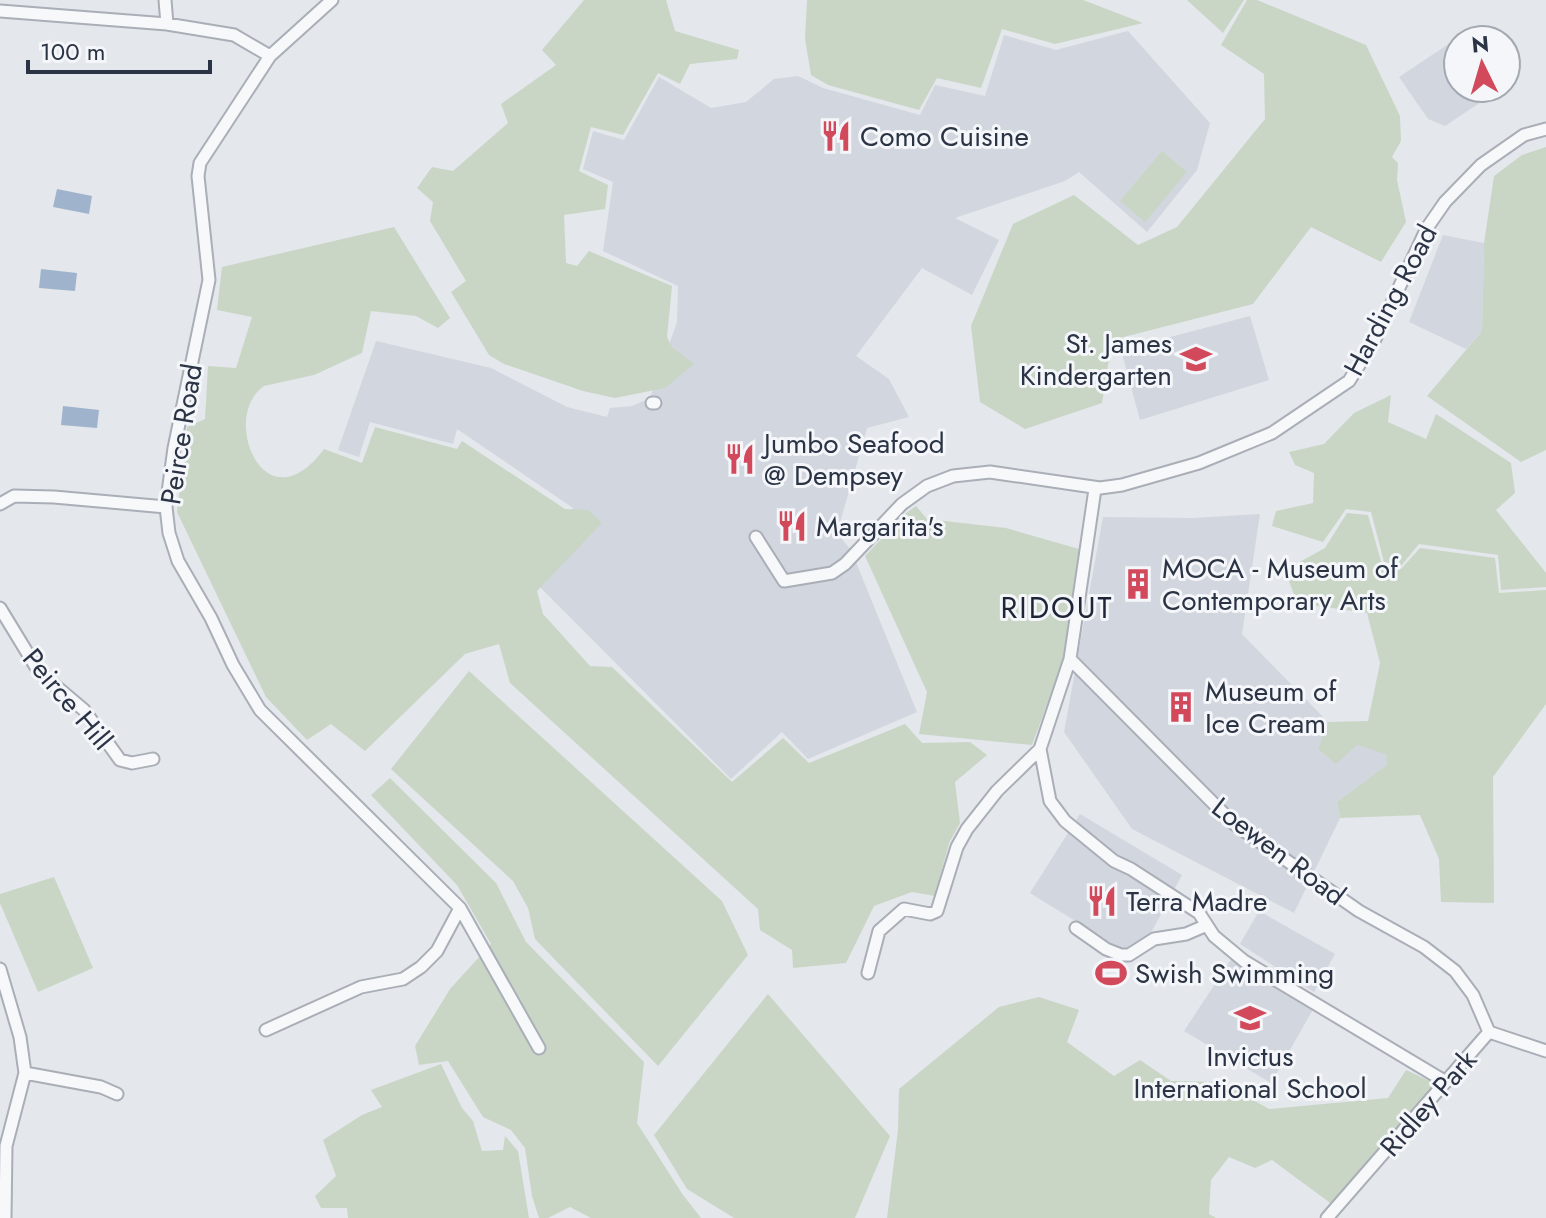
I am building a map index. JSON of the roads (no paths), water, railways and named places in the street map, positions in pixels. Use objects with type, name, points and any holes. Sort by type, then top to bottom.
[{"type":"street","points":[[165,0],[167,24]]},
{"type":"street","name":"Peirce Road","points":[[332,0],[270,56],[200,163],[198,176],[209,280],[174,448],[166,507],[169,533],[178,561],[260,710],[460,908],[539,1048]]},
{"type":"street","points":[[0,11],[167,24],[234,35],[270,56]]},
{"type":"street","name":"Harding Road","points":[[756,537],[784,581],[832,573],[845,564],[902,504],[927,486],[953,476],[990,472],[1095,489],[1122,485],[1199,463],[1272,433],[1349,381],[1375,339],[1427,228],[1445,202],[1481,165],[1524,135],[1546,129]]},
{"type":"street","points":[[868,973],[879,931],[904,909],[930,914],[937,911],[957,847],[967,829],[997,791],[1040,749],[1070,659],[1095,489]]},
{"type":"street","points":[[0,504],[14,496],[166,507]]},
{"type":"street","name":"Peirce Hill","points":[[0,608],[39,672],[84,710],[120,760],[132,763],[153,759]]},
{"type":"street","name":"Loewen Road","points":[[1070,659],[1233,823],[1359,911],[1424,947],[1455,971],[1473,995],[1489,1032]]},
{"type":"street","points":[[1040,749],[1050,801],[1065,821],[1114,861],[1199,913],[1214,936],[1244,961],[1446,1082]]},
{"type":"street","points":[[266,1030],[361,987],[403,979],[437,951],[460,908]]},
{"type":"street","points":[[1076,928],[1106,949],[1129,955],[1154,939],[1186,934],[1207,925]]},
{"type":"street","points":[[0,969],[20,1037],[25,1073],[3,1145],[5,1218]]},
{"type":"street","name":"Ridley Park","points":[[1327,1218],[1489,1032],[1546,1051]]},
{"type":"street","points":[[25,1073],[101,1087],[117,1094]]},
{"type":"water","points":[[57,189],[92,196],[89,214],[53,207]]},
{"type":"water","points":[[41,269],[77,273],[75,291],[39,288]]},
{"type":"water","points":[[63,406],[99,410],[97,428],[61,425]]},
{"type":"place","name":"Como Cuisine","points":[[836,136]]},
{"type":"place","name":"St. James Kindergarten","points":[[1196,359]]},
{"type":"place","name":"Jumbo Seafood @ Dempsey","points":[[740,459]]},
{"type":"place","name":"Margarita's","points":[[792,526]]},
{"type":"place","name":"MOCA - Museum of Contemporary Arts","points":[[1138,584]]},
{"type":"place","name":"Museum of Ice Cream","points":[[1181,707]]},
{"type":"place","name":"Terra Madre","points":[[1102,901]]},
{"type":"place","name":"Swish Swimming","points":[[1111,973]]},
{"type":"place","name":"Invictus International School","points":[[1250,1018]]},
{"type":"district","name":"RIDOUT","points":[[1057,608]]}]
